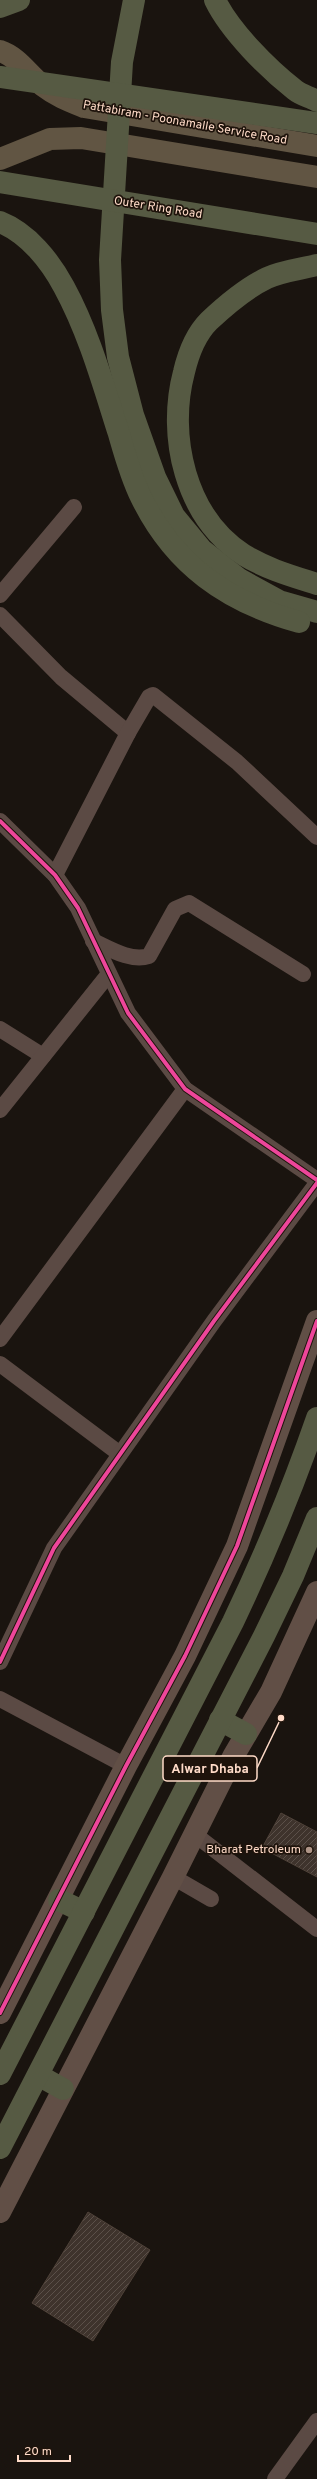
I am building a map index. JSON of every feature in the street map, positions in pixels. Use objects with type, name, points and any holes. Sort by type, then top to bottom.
[{"type":"highway","points":[[0,8],[19,0]]},
{"type":"highway","points":[[134,0],[122,62],[110,260],[112,310],[118,356],[133,415],[155,478],[174,516],[202,550],[239,579],[279,601],[317,612]]},
{"type":"highway","points":[[215,0],[221,13],[255,52],[296,91],[317,101]]},
{"type":"highway","points":[[0,77],[317,123]]},
{"type":"highway","name":"Outer Ring Road","points":[[0,182],[317,234]]},
{"type":"highway","points":[[0,222],[16,228],[54,268],[77,311],[141,497],[170,544],[199,573],[232,597],[269,614],[317,628]]},
{"type":"highway","points":[[317,265],[268,278],[238,296],[208,322],[188,354],[177,396],[177,439],[185,472],[199,506],[222,536],[244,554],[276,571],[317,584]]},
{"type":"highway","points":[[0,2074],[130,1826],[260,1566],[293,1486],[317,1418]]},
{"type":"highway","points":[[0,2148],[293,1576],[317,1518]]},
{"type":"highway","points":[[220,1720],[246,1734]]},
{"type":"highway","points":[[59,1900],[84,1912]]},
{"type":"highway","points":[[38,2075],[63,2089]]},
{"type":"main road","name":"Pattabiram - Poonamalle Service Road","points":[[0,51],[10,54],[42,85],[59,98],[84,107],[317,146]]},
{"type":"main road","points":[[0,159],[50,139],[81,138],[317,177]]},
{"type":"street","points":[[0,595],[74,507]]},
{"type":"street","points":[[0,615],[61,677],[128,733]]},
{"type":"street","points":[[55,875],[128,733],[149,697],[153,695],[237,762],[317,837]]},
{"type":"street","points":[[0,822],[55,875],[78,908],[108,975],[128,1013],[185,1089],[317,1181],[214,1321],[54,1548],[0,1662]]},
{"type":"street","points":[[93,941],[140,959],[149,956],[175,909],[189,903],[303,974]]},
{"type":"street","points":[[0,1110],[108,975]]},
{"type":"street","points":[[0,1029],[43,1056]]},
{"type":"street","points":[[0,1339],[185,1089]]},
{"type":"street","points":[[0,2013],[59,1900],[126,1766],[185,1656],[237,1546],[317,1321]]},
{"type":"street","points":[[0,1364],[120,1454]]},
{"type":"street","points":[[0,2212],[173,1876],[193,1833],[270,1692],[317,1592]]},
{"type":"street","points":[[0,1699],[126,1766]]},
{"type":"street","points":[[193,1833],[317,1929]]},
{"type":"street","points":[[173,1876],[211,1899]]},
{"type":"street","points":[[275,2479],[317,2421]]},
{"type":"building","points":[[281,1813],[317,1832],[317,1877],[262,1848]]},
{"type":"building","points":[[88,2212],[150,2250],[93,2341],[32,2303]]},
{"type":"cycle path","points":[[0,821],[55,875],[78,908],[128,1013],[185,1089],[317,1180]]},
{"type":"cycle path","points":[[0,1662],[54,1548],[214,1321],[317,1183]]},
{"type":"cycle path","points":[[0,2013],[126,1766],[185,1656],[237,1546],[317,1321]]},
{"type":"place","name":"Alwar Dhaba","points":[[281,1718]]},
{"type":"place","name":"Bharat Petroleum","points":[[309,1850]]}]
